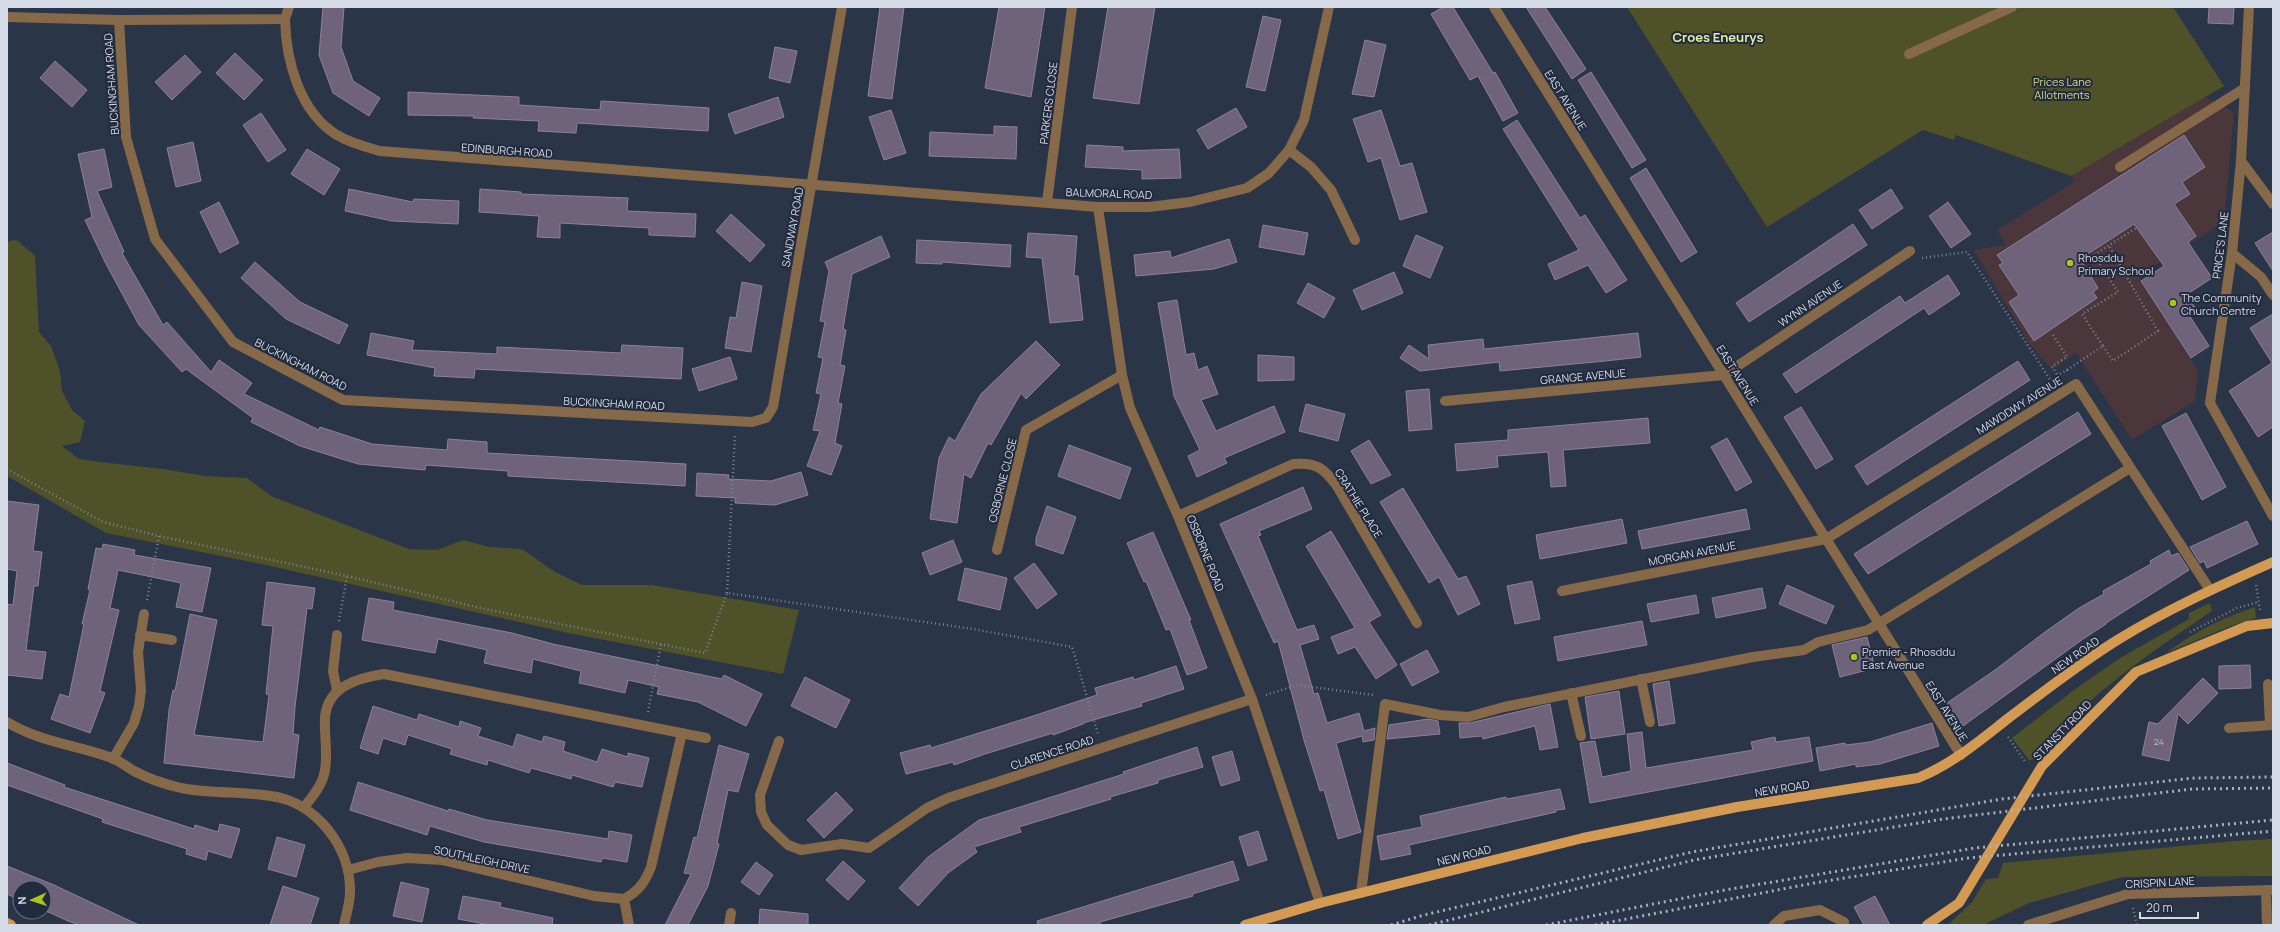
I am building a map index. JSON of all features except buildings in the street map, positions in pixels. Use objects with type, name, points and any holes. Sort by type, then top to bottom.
[{"type":"main road","name":"NEW ROAD","points":[[1245,925],[1320,903],[1591,837],[1736,807],[1912,779],[1939,770],[2119,639],[2210,590],[2273,562]]},
{"type":"main road","name":"STANSTY ROAD","points":[[1927,925],[1959,903],[2042,766],[2136,672],[2247,626],[2273,623]]},
{"type":"main road","points":[[7,923],[11,925]]},
{"type":"street","points":[[7,17],[119,20],[285,19],[289,7]]},
{"type":"street","name":"SANDWAY ROAD","points":[[736,422],[752,422],[766,418],[773,407],[842,7]]},
{"type":"street","name":"PARKERS CLOSE","points":[[1047,202],[1072,7]]},
{"type":"street","name":"BALMORAL ROAD","points":[[811,185],[1098,207],[1149,208],[1190,202],[1247,188],[1269,173],[1289,150],[1304,120],[1329,7]]},
{"type":"street","name":"EAST AVENUE","points":[[1494,7],[1961,755]]},
{"type":"street","points":[[1909,54],[2012,7]]},
{"type":"street","name":"PRICE'S LANE","points":[[2249,7],[2241,161],[2232,253],[2210,403],[2273,516]]},
{"type":"street","name":"EDINBURGH ROAD","points":[[285,19],[286,43],[291,67],[298,86],[309,106],[322,123],[337,135],[356,144],[380,151],[403,155],[811,185]]},
{"type":"street","name":"BUCKINGHAM ROAD","points":[[119,20],[126,136],[155,239],[233,342],[343,400],[736,422]]},
{"type":"street","points":[[2120,167],[2245,88]]},
{"type":"street","points":[[1289,150],[1311,167],[1331,190],[1355,240]]},
{"type":"street","points":[[2241,161],[2273,204]]},
{"type":"street","name":"OSBORNE ROAD","points":[[1098,207],[1122,375],[1130,408],[1178,516],[1252,699],[1320,903]]},
{"type":"street","name":"WYNN AVENUE","points":[[1724,375],[1910,251]]},
{"type":"street","points":[[2232,253],[2261,276],[2273,295]]},
{"type":"street","name":"OSBORNE CLOSE","points":[[997,550],[1026,430],[1122,375]]},
{"type":"street","name":"GRANGE AVENUE","points":[[1445,402],[1724,375]]},
{"type":"street","name":"MAWDDWY AVENUE","points":[[1826,539],[2076,384],[2210,590]]},
{"type":"street","name":"CRATHIE PLACE","points":[[1178,516],[1293,464],[1307,463],[1316,466],[1327,472],[1337,486],[1417,623]]},
{"type":"street","points":[[1361,893],[1385,704],[1440,715],[1468,717],[1504,707],[1641,679],[1753,657],[1808,649],[1818,642],[1868,630],[2130,468]]},
{"type":"street","name":"MORGAN AVENUE","points":[[1562,591],[1826,539]]},
{"type":"street","points":[[113,759],[134,723],[139,706],[141,690],[138,652],[144,614]]},
{"type":"street","points":[[140,635],[172,640]]},
{"type":"street","points":[[337,635],[334,671],[337,690]]},
{"type":"street","points":[[304,807],[317,790],[325,771],[325,717],[329,702],[337,690],[352,681],[384,674],[706,738]]},
{"type":"street","points":[[1641,679],[1650,722]]},
{"type":"street","points":[[2229,728],[2272,725],[2268,684]]},
{"type":"street","points":[[1571,693],[1581,736]]},
{"type":"street","name":"CLARENCE ROAD","points":[[779,741],[760,795],[761,812],[767,825],[788,844],[801,850],[842,844],[869,848],[927,808],[948,798],[1252,699]]},
{"type":"street","points":[[7,722],[42,739],[113,759],[157,782],[215,793],[271,796],[289,800],[304,807],[315,816],[341,847],[348,870],[350,893],[344,925]]},
{"type":"street","points":[[629,925],[624,899],[635,893],[644,882],[651,867],[682,733]]},
{"type":"street","name":"SOUTHLEIGH DRIVE","points":[[348,870],[378,862],[400,859],[442,860],[594,896],[624,899]]},
{"type":"street","points":[[2267,925],[2270,890]]},
{"type":"street","name":"CRISPIN LANE","points":[[2028,925],[2128,894],[2270,890]]},
{"type":"street","points":[[1774,925],[1784,916],[1820,910],[1844,922]]},
{"type":"street","points":[[729,925],[731,913]]},
{"type":"path","points":[[2109,246],[2158,331],[2113,361],[2082,314],[2118,292],[2094,255],[2136,228]]},
{"type":"path","points":[[1910,251],[1915,258],[1967,252],[2051,380],[2103,346]]},
{"type":"path","points":[[2053,335],[2066,356],[2052,366],[2058,376]]},
{"type":"path","points":[[2067,370],[2076,384]]},
{"type":"path","points":[[7,469],[103,522],[159,536],[347,576],[485,609],[705,653],[727,593],[736,422]]},
{"type":"path","points":[[144,614],[159,536]]},
{"type":"path","points":[[2254,570],[2262,624]]},
{"type":"path","points":[[337,635],[347,576]]},
{"type":"path","points":[[727,593],[973,629],[1072,647],[1102,748]]},
{"type":"path","points":[[646,726],[661,644]]},
{"type":"path","points":[[1252,699],[1297,686],[1380,696],[1385,704]]},
{"type":"path","points":[[2000,725],[2024,763],[2037,761],[2042,766]]},
{"type":"shaded area","name":"Rhosddu Primary School","points":[[2205,97],[2234,112],[2224,222],[2138,276],[2198,371],[2195,401],[2132,440],[2076,353],[2052,370],[2029,343],[1974,250],[2006,245],[1997,230],[2074,182],[2071,176]]},
{"type":"green space","name":"Prices Lane Allotments","points":[[1627,7],[2173,7],[2224,86],[2071,176],[1956,135],[1954,140],[1923,130],[1767,227]]},
{"type":"green space","points":[[17,240],[35,256],[39,332],[51,346],[60,371],[62,391],[72,410],[85,421],[80,442],[62,446],[79,459],[163,469],[205,476],[247,478],[271,496],[409,549],[437,550],[463,540],[489,547],[522,549],[555,572],[582,585],[652,585],[799,610],[783,674],[568,633],[266,565],[106,533],[7,476],[7,246],[9,241]]},
{"type":"green space","points":[[2210,603],[2212,611],[2142,660],[2096,696],[2055,736],[2038,758],[2029,760],[2012,738],[2074,690],[2120,658],[2189,619],[2189,613]]},
{"type":"green space","points":[[2255,607],[2256,618],[2231,626],[2166,653],[2209,626]]},
{"type":"green space","points":[[2273,839],[2273,876],[2122,877],[2029,903],[1983,925],[1948,925],[1972,902],[1986,879],[1998,878],[2003,863],[2234,841]]},
{"type":"railway","points":[[1391,925],[1424,915],[1692,852],[2002,799],[2194,778],[2273,777]]},
{"type":"railway","points":[[1429,925],[1694,860],[1943,819],[2192,789],[2273,788]]},
{"type":"railway","points":[[1546,925],[1725,890],[1975,848],[2273,820]]},
{"type":"railway","points":[[1595,925],[1814,883],[1968,858],[2273,831]]},
{"type":"place","name":"Rhosddu Primary School","points":[[2070,263]]},
{"type":"place","name":"The Community Church Centre","points":[[2173,303]]},
{"type":"place","name":"Premier - Rhosddu East Avenue","points":[[1854,657]]},
{"type":"district","name":"Croes Eneurys","points":[[1718,37]]}]
